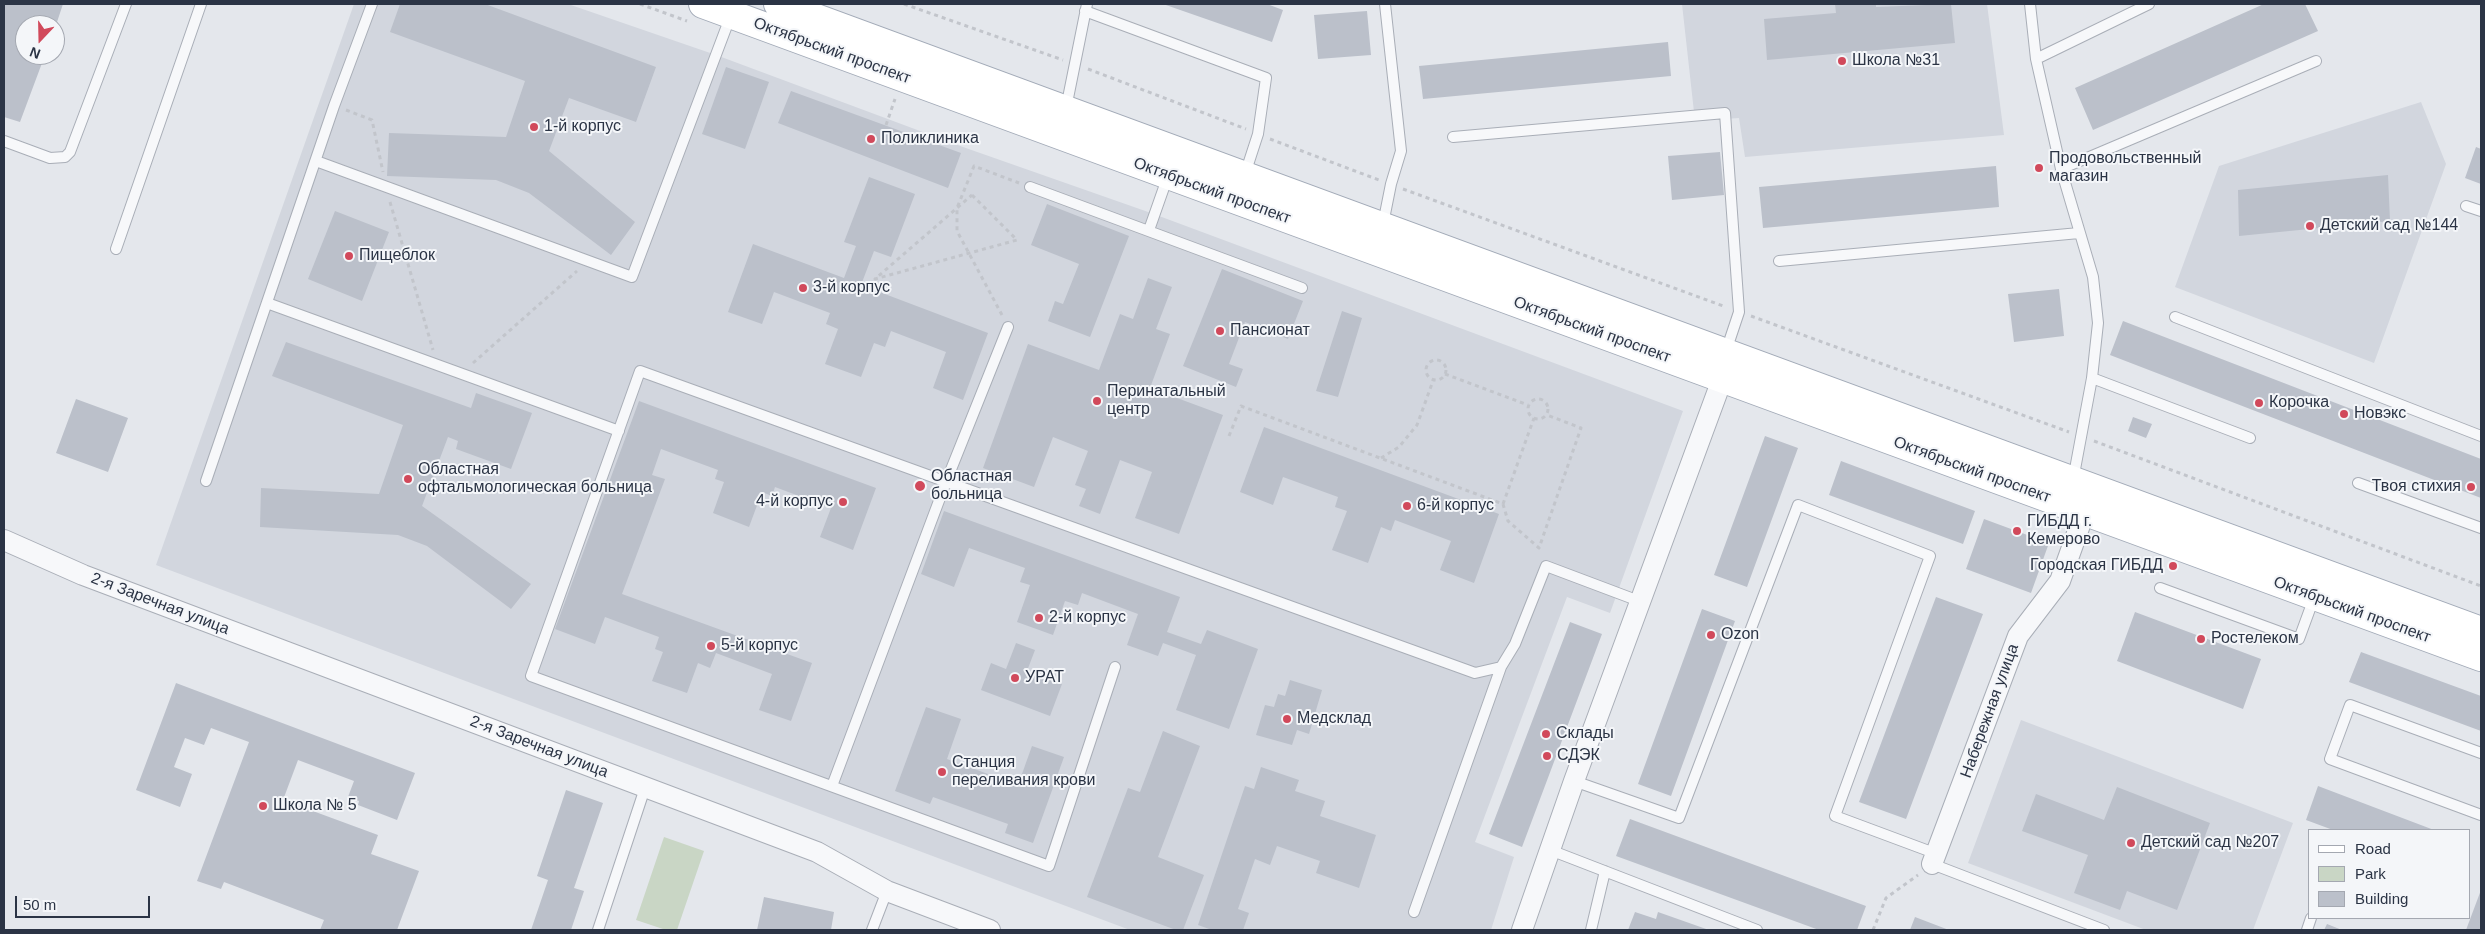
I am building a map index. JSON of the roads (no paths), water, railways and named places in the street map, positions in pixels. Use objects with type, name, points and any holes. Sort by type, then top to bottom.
[{"type":"main road","name":"Октябрьский проспект","points":[[703,4],[1169,175],[1726,362]]},
{"type":"main road","name":"Октябрьский проспект","points":[[778,4],[1382,225],[1726,362],[2072,496],[2314,597],[2481,657]]},
{"type":"main road","name":"Октябрьский проспект","points":[[2072,496],[2481,631]]},
{"type":"street","points":[[1522,930],[1726,362]]},
{"type":"street","name":"Набережная улица","points":[[1935,859],[2018,636],[2060,581],[2072,496]]},
{"type":"street","name":"2-я Заречная улица","points":[[4,540],[83,575],[817,852],[887,891],[990,930]]},
{"type":"lane","points":[[4,141],[50,158],[65,157],[70,152],[126,4]]},
{"type":"lane","points":[[116,249],[201,4]]},
{"type":"lane","points":[[206,481],[334,106],[372,4]]},
{"type":"lane","points":[[1382,225],[1401,151],[1385,4],[1391,4]]},
{"type":"lane","points":[[2030,4],[2036,59],[2061,169],[2093,277],[2098,323],[2092,378],[2072,496]]},
{"type":"lane","points":[[2036,59],[2149,4]]},
{"type":"lane","points":[[1066,110],[1086,7],[1266,78],[1258,134],[1245,175]]},
{"type":"lane","points":[[316,162],[632,277],[731,14]]},
{"type":"lane","points":[[2061,169],[2316,62]]},
{"type":"lane","points":[[1453,137],[1725,113],[1739,312],[1726,362]]},
{"type":"lane","points":[[1149,230],[1169,175]]},
{"type":"lane","points":[[1030,187],[1302,288]]},
{"type":"lane","points":[[2466,206],[2481,211]]},
{"type":"lane","points":[[1779,261],[2079,233]]},
{"type":"lane","points":[[267,303],[619,431]]},
{"type":"lane","points":[[2175,318],[2481,436]]},
{"type":"lane","points":[[832,786],[946,482],[1008,327]]},
{"type":"lane","points":[[1116,667],[1049,866],[530,676],[640,371],[1475,673],[1501,667]]},
{"type":"lane","points":[[2092,378],[2250,438]]},
{"type":"lane","points":[[2358,483],[2481,528]]},
{"type":"lane","points":[[1574,781],[1679,818],[1798,505],[1930,556],[1835,816],[2104,930]]},
{"type":"lane","points":[[1414,912],[1501,667],[1515,644],[1546,566],[1639,601]]},
{"type":"lane","points":[[2160,588],[2299,639],[2314,597]]},
{"type":"lane","points":[[2481,753],[2350,705],[2330,759],[2481,815]]},
{"type":"lane","points":[[598,930],[646,788]]},
{"type":"lane","points":[[1550,850],[1757,930]]},
{"type":"lane","points":[[1591,930],[1605,872]]},
{"type":"lane","points":[[872,930],[887,891]]},
{"type":"place","name":"Школа №31","points":[[1842,61]]},
{"type":"place","name":"1-й корпус","points":[[534,127]]},
{"type":"place","name":"Поликлиника","points":[[871,139]]},
{"type":"place","name":"Продовольственный магазин","points":[[2039,168]]},
{"type":"place","name":"Детский сад №144","points":[[2310,226]]},
{"type":"place","name":"Пищеблок","points":[[349,256]]},
{"type":"place","name":"3-й корпус","points":[[803,288]]},
{"type":"place","name":"Пансионат","points":[[1220,331]]},
{"type":"place","name":"Перинатальный центр","points":[[1097,401]]},
{"type":"place","name":"Корочка","points":[[2259,403]]},
{"type":"place","name":"Новэкс","points":[[2344,414]]},
{"type":"place","name":"Областная офтальмологическая больница","points":[[408,479]]},
{"type":"place","name":"Областная больница","points":[[920,486]]},
{"type":"place","name":"Твоя стихия","points":[[2471,487]]},
{"type":"place","name":"4-й корпус","points":[[843,502]]},
{"type":"place","name":"6-й корпус","points":[[1407,506]]},
{"type":"place","name":"ГИБДД г. Кемерово","points":[[2017,531]]},
{"type":"place","name":"Городская ГИБДД","points":[[2173,566]]},
{"type":"place","name":"2-й корпус","points":[[1039,618]]},
{"type":"place","name":"Ozon","points":[[1711,635]]},
{"type":"place","name":"Ростелеком","points":[[2201,639]]},
{"type":"place","name":"5-й корпус","points":[[711,646]]},
{"type":"place","name":"УРАТ","points":[[1015,678]]},
{"type":"place","name":"Медсклад","points":[[1287,719]]},
{"type":"place","name":"Склады","points":[[1546,734]]},
{"type":"place","name":"СДЭК","points":[[1547,756]]},
{"type":"place","name":"Станция переливания крови","points":[[942,772]]},
{"type":"place","name":"Школа № 5","points":[[263,806]]},
{"type":"place","name":"Детский сад №207","points":[[2131,843]]}]
